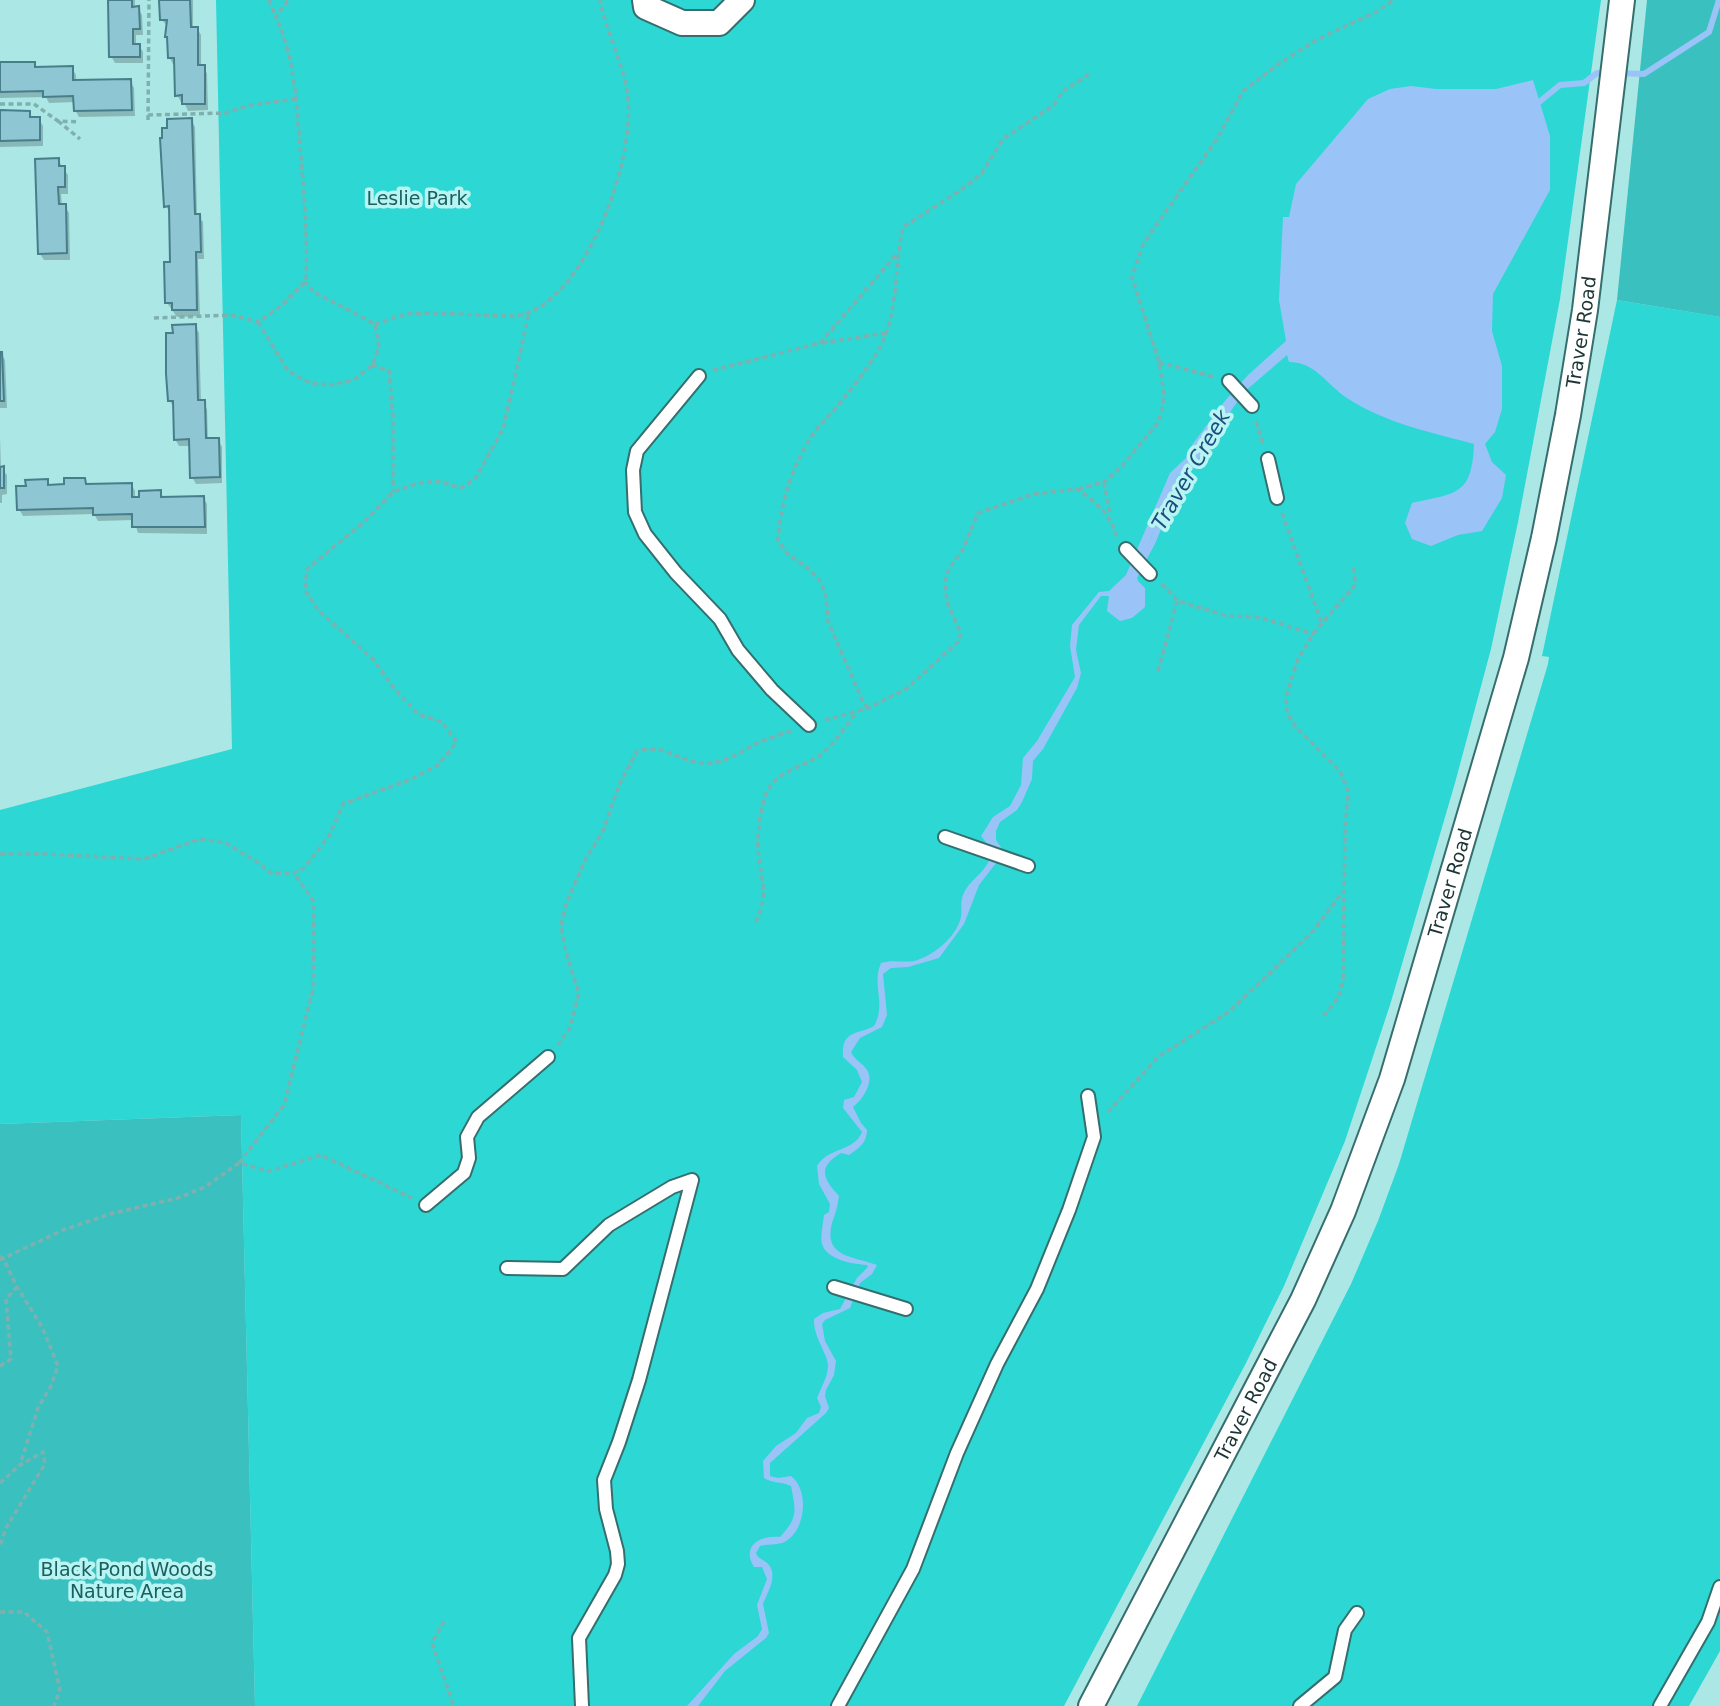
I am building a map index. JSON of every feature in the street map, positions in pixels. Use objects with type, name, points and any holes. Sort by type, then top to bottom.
[{"type":"street","points":[[645,0],[646,7],[682,23],[719,23],[742,0]]},
{"type":"street","name":"Traver Road","points":[[1091,1706],[1303,1300],[1343,1211],[1392,1079],[1517,658],[1544,538],[1585,310],[1622,0]]},
{"type":"lane","points":[[699,376],[637,451],[633,470],[635,512],[645,534],[676,573],[720,620],[738,650],[772,690],[809,725]]},
{"type":"lane","points":[[1230,381],[1252,406]]},
{"type":"lane","points":[[1268,458],[1277,498]]},
{"type":"lane","points":[[1126,549],[1150,573]]},
{"type":"lane","points":[[945,837],[1028,866]]},
{"type":"lane","points":[[426,1205],[464,1173],[469,1158],[467,1137],[478,1117],[548,1057]]},
{"type":"lane","points":[[838,1706],[913,1569],[957,1453],[1003,1352],[1032,1301],[1089,1156],[1094,1137],[1088,1096]]},
{"type":"lane","points":[[507,1268],[563,1269],[609,1225],[672,1187],[692,1180],[639,1380],[604,1480],[606,1509],[618,1564],[615,1575],[579,1639],[582,1706]]},
{"type":"lane","points":[[834,1287],[906,1309]]},
{"type":"lane","points":[[1660,1706],[1708,1622],[1720,1587]]},
{"type":"lane","points":[[1300,1706],[1335,1676],[1345,1630],[1357,1613]]},
{"type":"path","points":[[149,0],[148,117],[226,113],[250,105],[297,99]]},
{"type":"path","points":[[268,0],[292,62],[305,195],[306,281],[314,292],[375,324],[407,314],[512,316],[528,313],[554,296],[586,258],[604,218],[626,138],[628,96],[600,0]]},
{"type":"path","points":[[276,17],[288,0]]},
{"type":"path","points":[[1078,489],[1104,482],[1122,466],[1157,424],[1164,394],[1159,362],[1132,277],[1143,244],[1217,139],[1244,91],[1280,63],[1318,39],[1376,12],[1394,0]]},
{"type":"path","points":[[868,708],[828,621],[826,596],[821,582],[809,569],[788,554],[778,541],[779,514],[800,457],[813,433],[861,376],[886,333],[894,299],[903,228],[982,173],[1003,139],[1054,105],[1062,92],[1089,74]]},
{"type":"path","points":[[0,104],[34,104],[80,139]]},
{"type":"path","points":[[58,121],[79,122]]},
{"type":"path","points":[[820,343],[898,252]]},
{"type":"path","points":[[258,322],[281,306],[306,281]]},
{"type":"path","points":[[0,854],[144,859],[200,839],[226,843],[271,873],[294,873],[304,868],[329,836],[343,804],[411,779],[438,765],[457,742],[442,722],[418,714],[393,687],[373,659],[318,610],[305,590],[307,569],[364,522],[393,492],[418,483],[439,481],[461,488],[475,479],[503,429],[528,313]]},
{"type":"path","points":[[154,317],[232,315],[258,322],[288,370],[310,383],[330,385],[354,380],[372,365],[379,347],[375,324]]},
{"type":"path","points":[[699,376],[735,364],[820,343],[886,333]]},
{"type":"path","points":[[1159,362],[1230,381]]},
{"type":"path","points":[[372,365],[389,370],[393,417],[393,492]]},
{"type":"path","points":[[1252,406],[1268,458]]},
{"type":"path","points":[[1104,482],[1111,518]]},
{"type":"path","points":[[1277,498],[1322,624]]},
{"type":"path","points":[[1324,1016],[1342,989],[1348,791],[1340,771],[1296,727],[1287,713],[1286,697],[1291,677],[1313,634],[1355,584],[1354,568]]},
{"type":"path","points":[[1150,573],[1178,601],[1228,616],[1259,617],[1313,634]]},
{"type":"path","points":[[1158,671],[1178,601]]},
{"type":"path","points":[[756,922],[765,896],[758,840],[766,793],[775,778],[808,764],[826,750],[857,711]]},
{"type":"path","points":[[20,1465],[37,1408],[51,1386],[58,1366],[42,1327],[1,1258],[63,1230],[110,1214],[178,1198],[205,1187],[239,1163],[284,1105],[313,989],[314,902],[294,873]]},
{"type":"path","points":[[1093,1130],[1158,1057],[1227,1013],[1266,976],[1314,930],[1344,890]]},
{"type":"path","points":[[239,1163],[269,1171],[321,1155],[426,1205]]},
{"type":"path","points":[[0,1366],[11,1359],[6,1299],[17,1287]]},
{"type":"path","points":[[0,1483],[20,1465],[43,1452],[46,1464],[6,1528],[0,1546]]},
{"type":"path","points":[[0,1612],[24,1612],[47,1632],[60,1690],[54,1706]]},
{"type":"path","points":[[444,1621],[432,1643],[454,1706]]},
{"type":"green space","name":"Leslie Park","points":[[216,0],[1601,0],[1560,299],[1518,522],[1491,649],[1390,1005],[1345,1141],[1284,1286],[1064,1706],[255,1706],[241,1115],[0,1124],[0,810],[232,749]]},
{"type":"green space","points":[[1647,0],[1720,0],[1720,317],[1617,300]]},
{"type":"green space","points":[[1617,300],[1720,317],[1720,1651],[1689,1706],[1137,1706],[1351,1284],[1399,1164],[1548,664],[1549,657],[1542,656]]},
{"type":"green space","name":"Black Pond Woods Nature Area","points":[[241,1115],[255,1706],[0,1706],[0,1124]]},
{"type":"shaded area","points":[[1533,80],[1550,136],[1550,190],[1493,294],[1492,331],[1502,366],[1502,409],[1495,432],[1485,444],[1492,462],[1506,475],[1502,498],[1482,531],[1458,535],[1431,546],[1412,539],[1405,523],[1412,503],[1440,497],[1459,489],[1470,474],[1474,444],[1408,426],[1362,407],[1340,393],[1314,370],[1289,362],[1287,355],[1243,393],[1198,460],[1177,477],[1136,573],[1138,581],[1145,588],[1145,607],[1132,618],[1120,621],[1107,611],[1109,596],[1101,596],[1079,625],[1076,650],[1081,673],[1077,688],[1043,749],[1033,761],[1032,779],[1022,802],[1017,810],[1000,822],[996,840],[1002,849],[996,863],[979,885],[964,924],[939,958],[908,967],[891,968],[883,974],[887,1015],[882,1027],[860,1038],[851,1052],[869,1075],[866,1090],[853,1107],[867,1130],[867,1135],[856,1150],[849,1155],[841,1153],[828,1163],[826,1168],[826,1179],[839,1196],[830,1234],[832,1243],[842,1254],[877,1265],[872,1274],[860,1283],[850,1308],[822,1324],[825,1341],[836,1361],[834,1375],[825,1396],[829,1408],[770,1463],[770,1476],[791,1476],[797,1483],[801,1491],[803,1511],[796,1531],[790,1538],[782,1543],[760,1546],[756,1553],[769,1565],[772,1575],[763,1604],[769,1633],[725,1671],[698,1706],[687,1706],[734,1654],[758,1636],[762,1629],[757,1605],[767,1579],[762,1567],[754,1567],[751,1548],[760,1540],[780,1537],[794,1514],[791,1486],[764,1478],[763,1461],[776,1446],[796,1433],[807,1418],[819,1413],[821,1407],[817,1398],[828,1366],[814,1319],[823,1313],[840,1309],[857,1278],[868,1267],[829,1254],[822,1244],[824,1215],[829,1212],[830,1204],[819,1184],[817,1166],[828,1155],[853,1143],[862,1132],[843,1108],[844,1100],[854,1097],[862,1082],[857,1070],[843,1057],[843,1048],[847,1038],[874,1026],[878,1018],[878,971],[881,963],[921,959],[943,945],[954,932],[961,917],[963,895],[990,858],[992,850],[981,836],[993,817],[1010,806],[1021,785],[1023,758],[1037,741],[1075,677],[1070,646],[1072,625],[1099,592],[1109,591],[1126,575],[1170,473],[1186,458],[1192,445],[1224,402],[1248,375],[1286,341],[1279,300],[1283,217],[1289,217],[1296,184],[1368,99],[1390,89],[1411,86],[1436,89],[1496,89]]},
{"type":"building","points":[[108,0],[132,0],[132,7],[139,6],[140,29],[133,29],[133,44],[140,44],[140,57],[109,57]]},
{"type":"building","points":[[159,0],[190,0],[191,27],[198,27],[198,65],[205,65],[205,104],[182,104],[182,95],[175,96],[174,58],[168,58],[165,37],[167,20],[160,20]]},
{"type":"building","points":[[0,62],[35,62],[35,67],[73,66],[73,80],[131,79],[132,110],[74,111],[73,96],[43,97],[43,91],[0,92]]},
{"type":"building","points":[[0,110],[30,111],[30,117],[40,117],[40,140],[0,141]]},
{"type":"building","points":[[192,118],[195,214],[200,214],[201,252],[196,252],[197,310],[172,310],[172,303],[165,303],[164,262],[170,262],[169,206],[164,207],[160,138],[162,128],[167,128],[167,119]]},
{"type":"building","points":[[59,158],[59,166],[65,166],[65,187],[58,187],[59,204],[66,204],[67,253],[38,254],[35,159]]},
{"type":"building","points":[[196,324],[198,400],[205,400],[206,438],[219,438],[220,477],[190,478],[189,439],[174,440],[173,401],[168,401],[166,333],[173,333],[172,325]]},
{"type":"building","points":[[2,352],[4,401],[0,401]]},
{"type":"building","points":[[4,466],[4,488],[0,488],[0,467]]},
{"type":"building","points":[[64,478],[85,478],[86,484],[132,483],[132,497],[139,497],[139,491],[161,490],[161,497],[204,496],[205,527],[132,527],[132,514],[93,515],[93,508],[17,510],[16,486],[26,486],[25,480],[48,479],[48,485],[64,484]]},
{"type":"waterway","name":"Traver Creek","points":[[1617,73],[1644,74],[1709,32],[1719,0]]},
{"type":"waterway","name":"Traver Creek","points":[[1533,107],[1560,85],[1584,83],[1597,73],[1606,73]]},
{"type":"waterway","name":"Traver Creek","points":[[1133,579],[1153,541],[1172,494],[1194,462]]}]
